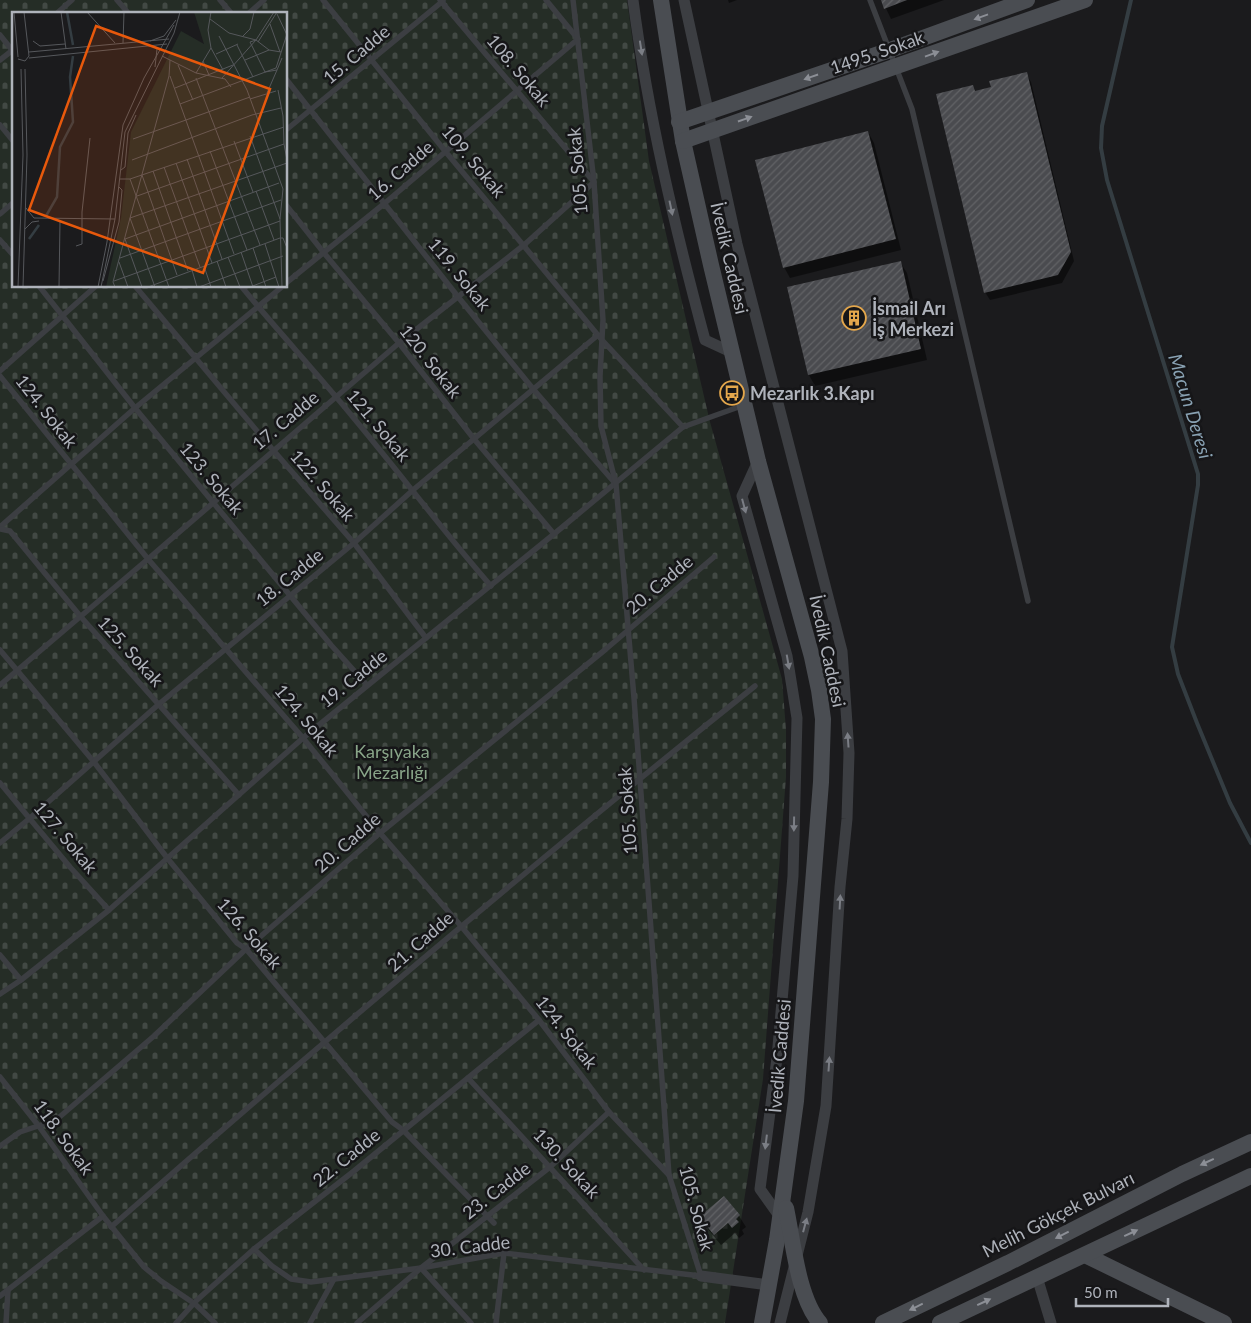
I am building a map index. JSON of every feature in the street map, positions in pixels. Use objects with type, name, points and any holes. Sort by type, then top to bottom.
[{"type":"main road","name":"İvedik Caddesi","points":[[661,0],[682,141],[758,461],[812,657],[819,690],[822,719],[822,782],[796,1102],[780,1217],[762,1323]]},
{"type":"main road","name":"1495. Sokak","points":[[679,122],[890,50],[1027,0]]},
{"type":"main road","points":[[1031,0],[1037,17]]},
{"type":"main road","name":"1495. Sokak","points":[[682,141],[1085,0]]},
{"type":"main road","name":"Melih Gökçek Bulvarı","points":[[883,1323],[1008,1263],[1182,1174],[1251,1142]]},
{"type":"main road","points":[[940,1323],[1251,1176]]},
{"type":"main road","points":[[783,1196],[803,1293],[813,1315],[820,1323]]},
{"type":"main road","points":[[1085,1255],[1224,1323]]},
{"type":"street","points":[[633,0],[654,132],[678,239],[705,340],[731,352]]},
{"type":"street","points":[[684,0],[758,328],[842,651],[849,753],[847,818],[840,887],[835,989],[826,1106],[808,1212],[780,1323]]},
{"type":"street","points":[[758,461],[742,496],[787,656],[797,718],[793,876],[777,1058],[760,1189],[780,1217]]},
{"type":"street","points":[[701,1276],[769,1284]]},
{"type":"street","points":[[1037,1277],[1051,1323]]},
{"type":"lane","points":[[58,12],[72,0]]},
{"type":"lane","points":[[117,0],[127,12]]},
{"type":"lane","points":[[220,0],[230,12]]},
{"type":"lane","points":[[250,12],[264,0]]},
{"type":"lane","name":"109. Sokak","points":[[323,0],[600,338]]},
{"type":"lane","points":[[546,0],[578,39]]},
{"type":"lane","name":"105. Sokak","points":[[573,0],[594,182],[603,320],[600,338],[601,426],[616,484],[669,1175],[701,1276]]},
{"type":"lane","points":[[870,0],[912,109],[1028,601]]},
{"type":"lane","name":"15. Cadde","points":[[288,128],[442,1]]},
{"type":"lane","name":"108. Sokak","points":[[442,1],[594,182]]},
{"type":"lane","points":[[0,35],[12,48]]},
{"type":"lane","name":"16. Cadde","points":[[288,281],[385,204],[578,39]]},
{"type":"lane","points":[[0,60],[12,50]]},
{"type":"lane","name":"119. Sokak","points":[[288,81],[312,109],[459,298],[534,390],[616,484]]},
{"type":"lane","points":[[0,125],[12,140]]},
{"type":"lane","name":"17. Cadde","points":[[0,685],[336,396],[399,343],[459,298],[524,245],[594,182]]},
{"type":"lane","points":[[0,214],[12,204]]},
{"type":"lane","name":"120. Sokak","points":[[288,208],[399,343],[474,439],[554,534]]},
{"type":"lane","points":[[0,240],[12,254]]},
{"type":"lane","name":"123. Sokak","points":[[41,288],[290,596],[367,685]]},
{"type":"lane","points":[[0,371],[94,288]]},
{"type":"lane","name":"122. Sokak","points":[[137,288],[354,543],[426,638]]},
{"type":"lane","name":"121. Sokak","points":[[243,288],[336,396],[491,586]]},
{"type":"lane","points":[[0,528],[136,408],[280,288]]},
{"type":"lane","points":[[600,338],[683,427],[744,405]]},
{"type":"lane","name":"18. Cadde","points":[[0,843],[159,704],[354,543],[413,490],[600,338]]},
{"type":"lane","name":"124. Sokak","points":[[0,376],[70,465],[148,559],[304,738],[380,833],[539,1020],[609,1112],[669,1175]]},
{"type":"lane","name":"19. Cadde","points":[[0,994],[21,980],[109,910],[304,738],[616,484],[683,427]]},
{"type":"lane","name":"125. Sokak","points":[[0,528],[10,531],[81,617],[239,795]]},
{"type":"lane","name":"20. Cadde","points":[[0,1146],[20,1132],[56,1120],[154,1036],[246,949],[380,833],[714,557]]},
{"type":"lane","name":"126. Sokak","points":[[0,650],[94,762],[168,859],[236,943],[246,949],[392,1122],[403,1130],[494,1223]]},
{"type":"lane","name":"21. Cadde","points":[[111,1227],[461,926],[755,686]]},
{"type":"lane","name":"127. Sokak","points":[[0,783],[70,867],[109,910]]},
{"type":"lane","points":[[0,955],[21,980]]},
{"type":"lane","name":"22. Cadde","points":[[176,1323],[197,1300],[254,1249],[539,1020]]},
{"type":"lane","name":"118. Sokak","points":[[0,1076],[38,1125],[102,1216],[144,1267],[195,1304],[215,1323]]},
{"type":"lane","name":"130. Sokak","points":[[468,1078],[644,1270]]},
{"type":"lane","name":"23. Cadde","points":[[357,1323],[421,1268],[550,1167],[609,1112]]},
{"type":"lane","points":[[0,1296],[102,1216]]},
{"type":"lane","name":"30. Cadde","points":[[254,1249],[272,1266],[291,1279],[311,1282],[421,1268],[504,1253],[701,1276]]},
{"type":"lane","points":[[496,1323],[504,1253]]},
{"type":"lane","points":[[421,1268],[471,1323]]},
{"type":"lane","points":[[310,1323],[334,1278]]},
{"type":"lane","points":[[6,1323],[8,1290]]},
{"type":"green space","name":"Karşıyaka Mezarlığı","points":[[0,0],[627,0],[649,161],[710,422],[782,679],[786,730],[786,777],[763,1079],[725,1323],[0,1323]]},
{"type":"building","points":[[881,0],[907,0],[884,9]]},
{"type":"building","points":[[1027,72],[1071,252],[1058,275],[984,293],[936,94],[973,85],[975,91],[991,87],[989,81]]},
{"type":"building","points":[[868,131],[896,239],[783,268],[755,160]]},
{"type":"building","name":"İsmail Arı İş Merkezi","points":[[901,261],[921,349],[808,375],[787,287]]},
{"type":"building","points":[[724,1196],[740,1215],[736,1219],[739,1222],[732,1228],[728,1223],[714,1235],[699,1217]]},
{"type":"waterway","name":"Macun Deresi","points":[[1131,0],[1102,126],[1101,148],[1107,180],[1198,474],[1198,485],[1172,647],[1178,674],[1197,723],[1230,803],[1251,843]]},
{"type":"place","name":"İsmail Arı İş Merkezi","points":[[854,318]]},
{"type":"place","name":"Mezarlık 3.Kapı","points":[[732,393]]}]
